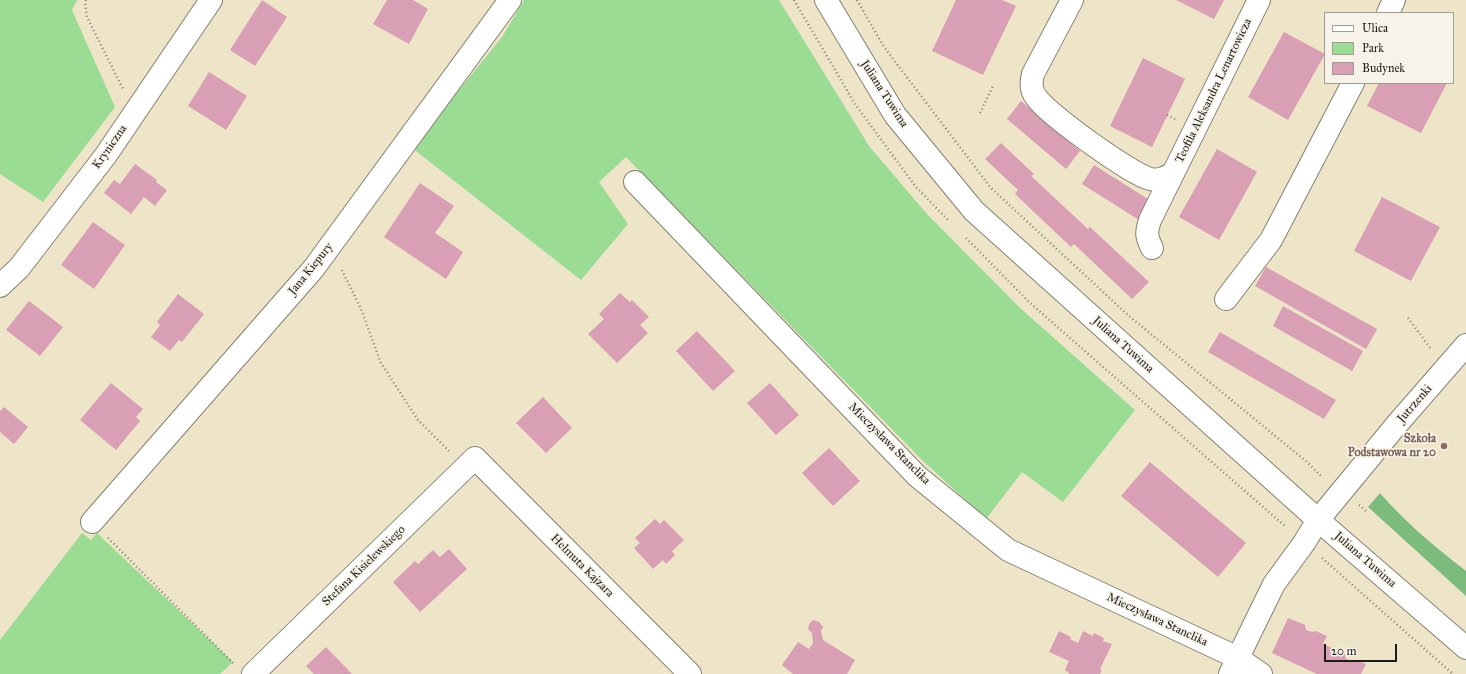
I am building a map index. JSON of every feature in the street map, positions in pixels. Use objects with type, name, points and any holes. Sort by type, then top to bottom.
[{"type":"street","name":"Kryniczna","points":[[0,286],[19,268],[106,155],[211,0]]},
{"type":"street","name":"Jana Kiepury","points":[[92,522],[330,247],[510,0]]},
{"type":"street","name":"Juliana Tuwima","points":[[826,0],[895,115],[974,211],[1318,520],[1466,648]]},
{"type":"street","name":"Teofila Aleksandra Lenartowicza","points":[[1072,0],[1033,74],[1031,85],[1035,96],[1046,109],[1103,152],[1139,175],[1150,179],[1161,180],[1173,173],[1259,0]]},
{"type":"street","points":[[1388,12],[1394,0]]},
{"type":"street","points":[[1226,299],[1271,240],[1352,84]]},
{"type":"street","points":[[1152,248],[1147,238],[1150,220],[1173,173]]},
{"type":"street","name":"Mieczysława Stanclika","points":[[635,182],[917,476],[1008,550],[1234,666],[1261,674]]},
{"type":"street","name":"Jutrzenki","points":[[1318,520],[1398,423],[1466,345]]},
{"type":"street","name":"Stefana Kisielewskiego","points":[[246,671],[470,463]]},
{"type":"street","name":"Helmuta Kajzara","points":[[470,463],[690,674]]},
{"type":"street","points":[[1234,666],[1274,584],[1304,543],[1318,520]]},
{"type":"path","points":[[86,0],[87,17],[135,112]]},
{"type":"path","points":[[857,0],[884,48],[991,188],[1129,316],[1307,462],[1326,481]]},
{"type":"path","points":[[980,113],[993,86]]},
{"type":"path","points":[[330,247],[361,309],[381,362],[418,420],[470,463]]},
{"type":"path","points":[[1408,318],[1431,350]]},
{"type":"path","points":[[92,522],[246,671]]},
{"type":"green space","points":[[0,0],[77,0],[72,10],[115,107],[43,202],[0,174]]},
{"type":"green space","points":[[524,0],[779,0],[869,146],[926,213],[1019,307],[1135,410],[1063,502],[1022,472],[986,519],[923,461],[626,157],[599,182],[628,224],[581,280],[412,148],[502,37]]},
{"type":"green space","points":[[1380,493],[1421,534],[1466,571],[1466,596],[1368,507]]},
{"type":"green space","points":[[82,533],[91,540],[97,533],[233,662],[220,674],[0,674],[0,640]]},
{"type":"building","points":[[262,0],[287,17],[255,66],[230,50]]},
{"type":"building","points":[[387,0],[413,0],[428,9],[409,44],[373,24]]},
{"type":"building","points":[[956,0],[1002,0],[1016,6],[983,75],[932,51]]},
{"type":"building","points":[[1176,0],[1224,0],[1214,19]]},
{"type":"building","points":[[1284,32],[1324,53],[1288,120],[1248,97]]},
{"type":"building","points":[[1143,58],[1185,79],[1152,147],[1110,126]]},
{"type":"building","points":[[209,72],[247,96],[226,130],[188,106]]},
{"type":"building","points":[[1378,84],[1446,84],[1421,133],[1367,106]]},
{"type":"building","points":[[1021,101],[1080,151],[1066,169],[1007,119]]},
{"type":"building","points":[[1001,143],[1034,174],[1031,176],[1088,229],[1090,227],[1149,282],[1132,299],[1074,244],[1071,247],[1015,194],[1018,190],[985,159]]},
{"type":"building","points":[[1217,149],[1257,172],[1219,240],[1179,217]]},
{"type":"building","points":[[135,164],[157,180],[156,182],[167,190],[155,206],[144,197],[131,214],[104,193],[114,180],[120,184]]},
{"type":"building","points":[[1094,165],[1151,201],[1139,220],[1082,184]]},
{"type":"building","points":[[420,183],[454,206],[435,233],[463,252],[446,279],[384,237]]},
{"type":"building","points":[[1382,197],[1440,227],[1411,281],[1354,251]]},
{"type":"building","points":[[93,222],[125,245],[94,289],[61,265]]},
{"type":"building","points":[[1266,267],[1377,329],[1366,349],[1255,286]]},
{"type":"building","points":[[620,293],[630,302],[632,300],[649,317],[640,325],[648,333],[617,363],[588,334],[604,319],[599,314]]},
{"type":"building","points":[[178,294],[204,314],[182,342],[179,340],[170,351],[151,337],[160,325],[157,322]]},
{"type":"building","points":[[29,301],[63,327],[40,356],[6,330]]},
{"type":"building","points":[[1283,306],[1363,351],[1352,371],[1273,326]]},
{"type":"building","points":[[697,331],[735,371],[713,391],[676,351]]},
{"type":"building","points":[[1220,332],[1336,400],[1324,419],[1208,352]]},
{"type":"building","points":[[111,383],[143,409],[136,417],[140,421],[116,450],[80,420]]},
{"type":"building","points":[[770,383],[799,415],[776,435],[747,403]]},
{"type":"building","points":[[543,397],[572,428],[546,453],[516,423]]},
{"type":"building","points":[[4,407],[28,427],[14,444],[0,432],[0,411]]},
{"type":"building","points":[[829,448],[860,481],[833,506],[802,473]]},
{"type":"building","points":[[1150,462],[1246,543],[1218,577],[1121,496]]},
{"type":"building","points":[[655,519],[660,524],[664,520],[684,540],[672,551],[675,555],[666,564],[663,560],[653,569],[634,548],[640,543],[635,538]]},
{"type":"building","points":[[449,549],[467,569],[420,612],[393,582],[415,561],[418,564],[433,550],[440,557]]},
{"type":"building","points":[[1288,618],[1305,625],[1306,630],[1312,632],[1316,631],[1327,636],[1323,644],[1345,654],[1346,659],[1352,661],[1356,660],[1366,664],[1361,674],[1317,674],[1272,653]]},
{"type":"building","points":[[813,620],[819,622],[823,627],[821,631],[823,640],[855,660],[847,674],[793,674],[782,665],[798,642],[809,649],[813,643],[812,633],[808,629],[809,624]]},
{"type":"building","points":[[1059,631],[1071,637],[1070,639],[1078,643],[1083,631],[1093,636],[1094,633],[1104,638],[1103,641],[1112,644],[1100,669],[1102,670],[1100,674],[1070,674],[1065,670],[1069,661],[1049,652]]},
{"type":"building","points":[[326,647],[352,674],[314,674],[306,666]]},
{"type":"place","name":"Szkoła Podstawowa nr 20","points":[[1444,446]]}]
